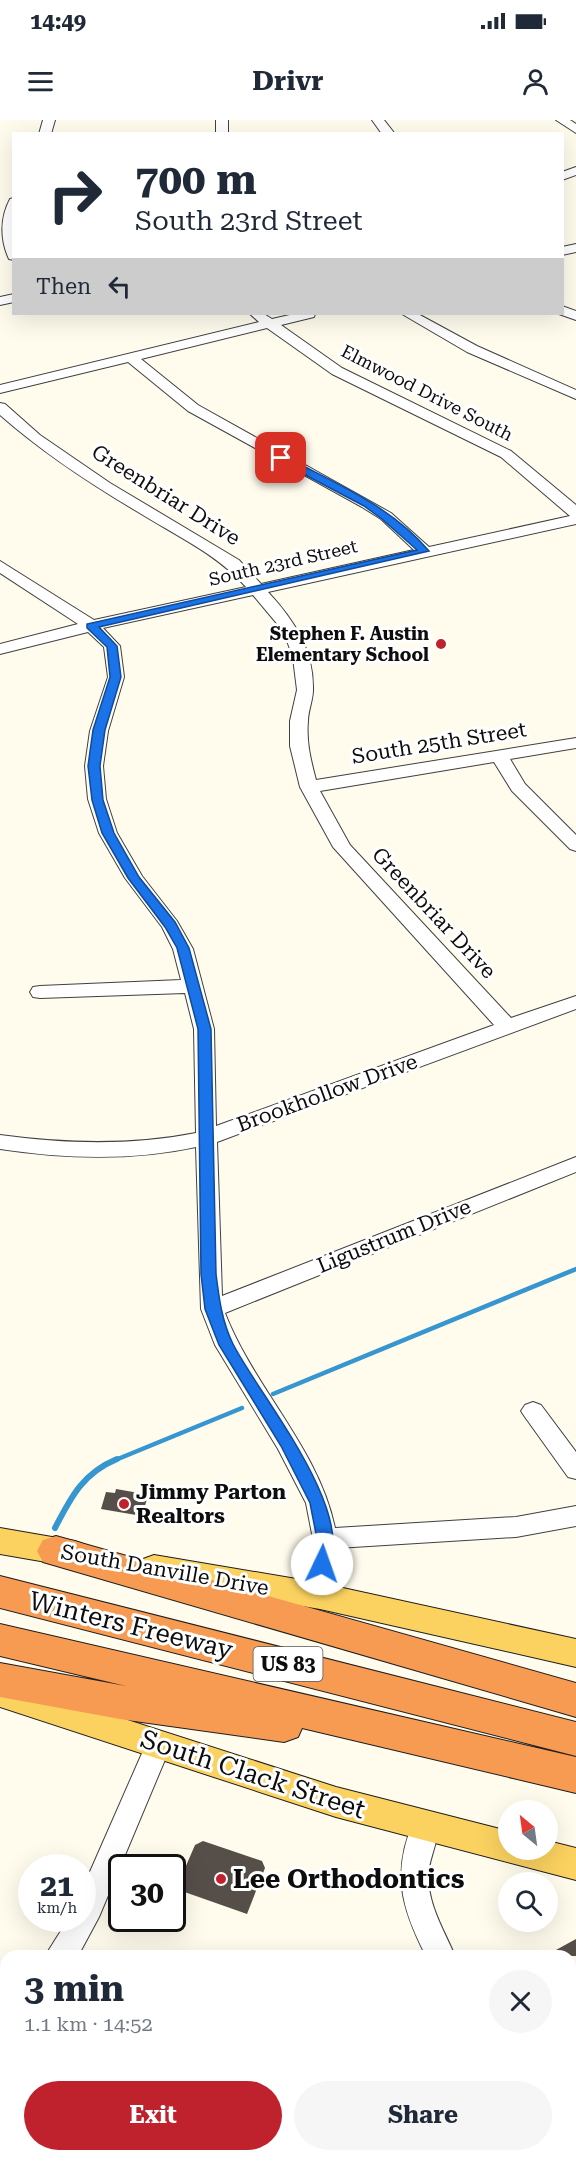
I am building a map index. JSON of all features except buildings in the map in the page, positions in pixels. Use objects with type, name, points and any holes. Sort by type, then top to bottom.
[{"type":"highway","points":[[56,1551],[576,1700]]},
{"type":"highway","name":"Winters Freeway","points":[[0,1592],[576,1739]]},
{"type":"highway","name":"Winters Freeway","points":[[0,1640],[576,1776]]},
{"type":"highway","points":[[0,1680],[120,1702],[316,1729],[576,1776]]},
{"type":"main road","name":"South Danville Drive","points":[[0,1541],[320,1596],[576,1653]]},
{"type":"main road","name":"South Clack Street","points":[[0,1693],[336,1802],[498,1845]]},
{"type":"main road","points":[[558,1860],[576,1864]]},
{"type":"street","points":[[562,120],[576,129]]},
{"type":"street","points":[[12,207],[8,217],[6,235],[12,251]]},
{"type":"street","name":"Elmwood Drive South","points":[[257,315],[337,371],[447,423],[506,454],[576,513]]},
{"type":"street","points":[[0,389],[305,315]]},
{"type":"street","points":[[411,315],[472,350],[576,395]]},
{"type":"street","points":[[130,357],[193,408],[386,516],[424,551]]},
{"type":"street","name":"Greenbriar Drive","points":[[0,407],[35,438],[105,486],[233,563],[258,589],[292,632],[301,658],[305,690],[299,721],[299,746],[309,787],[342,847],[508,1027]]},
{"type":"street","name":"South 23rd Street","points":[[0,649],[91,626],[576,519]]},
{"type":"street","points":[[0,566],[91,626],[112,646],[116,677],[99,730],[94,766],[97,800],[108,833],[134,878],[170,925],[183,948],[204,1029],[205,1138],[212,1309],[226,1345],[306,1476],[318,1503],[325,1539],[320,1596]]},
{"type":"street","name":"South 25th Street","points":[[309,787],[576,743]]},
{"type":"street","points":[[500,757],[518,787],[576,845]]},
{"type":"street","points":[[40,992],[192,986]]},
{"type":"street","name":"Brookhollow Drive","points":[[0,1142],[113,1152],[170,1146],[205,1138],[576,1002]]},
{"type":"street","name":"Ligustrum Drive","points":[[212,1309],[576,1164]]},
{"type":"street","points":[[533,1411],[576,1470]]},
{"type":"street","points":[[325,1539],[516,1527],[576,1516]]},
{"type":"street","points":[[66,1950],[85,1917],[159,1743]]},
{"type":"street","points":[[425,1827],[414,1876],[420,1915],[438,1950]]},
{"type":"waterway","points":[[273,1394],[576,1269]]},
{"type":"waterway","points":[[113,1461],[242,1408]]},
{"type":"waterway","points":[[113,1461],[117,1459]]},
{"type":"waterway","points":[[55,1528],[79,1487],[95,1471],[113,1461]]},
{"type":"place","name":"Stephen F. Austin Elementary School","points":[[441,644]]},
{"type":"place","name":"Jimmy Parton Realtors","points":[[124,1504]]},
{"type":"place","name":"Lee Orthodontics","points":[[221,1879]]},
{"type":"route","points":[[281,458],[386,516],[424,551],[91,626],[112,646],[116,677],[99,730],[94,766],[97,800],[108,833],[134,878],[170,925],[183,948],[204,1029],[205,1138],[212,1309],[226,1345],[287,1443],[318,1503],[325,1539],[322,1564]]}]
